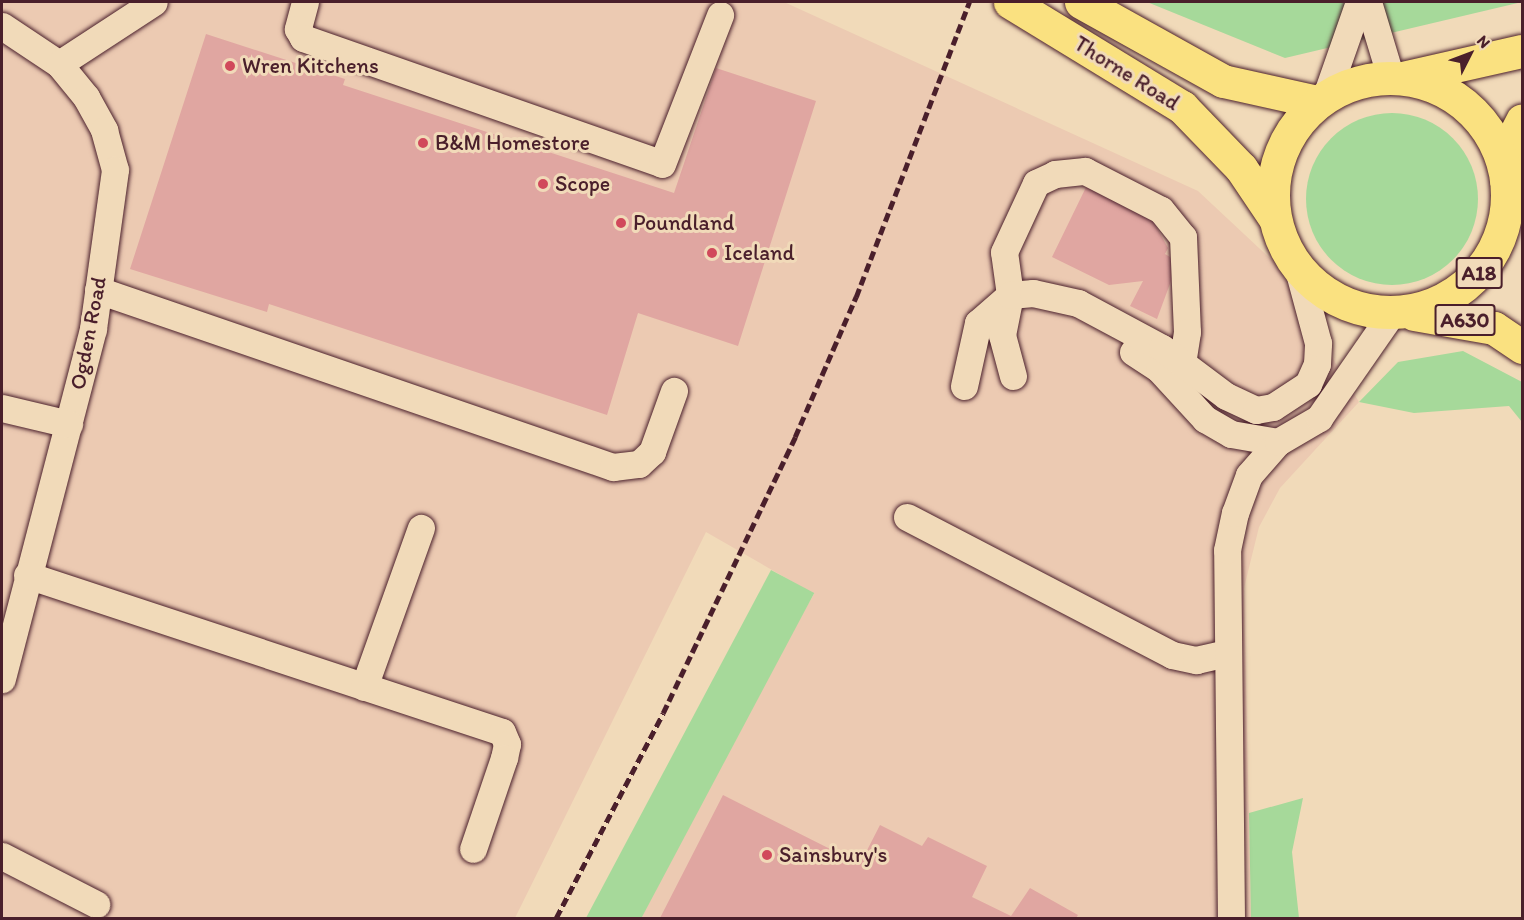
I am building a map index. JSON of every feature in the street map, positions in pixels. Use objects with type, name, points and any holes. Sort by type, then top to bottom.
[{"type":"main road","name":"Thorne Road","points":[[1010,2],[1182,107],[1241,168],[1274,217]]},
{"type":"main road","name":"Thorne Road","points":[[1081,2],[1223,81],[1322,99]]},
{"type":"main road","points":[[1397,313],[1344,303],[1298,269],[1274,217],[1272,194],[1280,153],[1322,99],[1360,81],[1396,78],[1522,51]]},
{"type":"main road","points":[[1396,78],[1456,98],[1484,125],[1512,200]]},
{"type":"main road","name":"A18","points":[[1397,313],[1454,295],[1478,274],[1494,250],[1512,200],[1512,140],[1522,120]]},
{"type":"main road","name":"A630","points":[[1397,313],[1484,326],[1522,346]]},
{"type":"street","points":[[59,63],[154,2]]},
{"type":"street","points":[[305,2],[298,29],[303,38],[662,164],[720,15]]},
{"type":"street","points":[[1322,99],[1359,2]]},
{"type":"street","points":[[1368,2],[1396,78]]},
{"type":"street","name":"Ogden Road","points":[[2,26],[59,63],[104,130],[114,170],[98,290],[69,424],[27,575],[2,679]]},
{"type":"street","points":[[1013,376],[1002,335],[1010,295],[1004,252],[1036,183],[1055,174],[1085,171],[1161,210],[1184,237],[1187,332],[1182,364]]},
{"type":"street","points":[[1256,410],[1294,397],[1317,364],[1318,342],[1298,269]]},
{"type":"street","points":[[98,290],[613,467],[639,464],[652,452],[674,391]]},
{"type":"street","points":[[964,386],[973,332],[1010,295],[1033,293],[1078,303],[1256,410]]},
{"type":"street","points":[[1010,295],[1054,308],[1137,354],[1159,369],[1205,419],[1231,434],[1278,442]]},
{"type":"street","points":[[1249,475],[1278,442],[1319,418],[1397,313]]},
{"type":"street","points":[[2,408],[69,424]]},
{"type":"street","points":[[1231,918],[1227,550],[1249,475],[1249,437],[1256,410]]},
{"type":"street","points":[[907,517],[1172,655],[1196,660],[1227,652]]},
{"type":"street","points":[[364,687],[421,528]]},
{"type":"street","points":[[27,575],[502,732],[507,744],[504,758],[473,849]]},
{"type":"street","points":[[2,856],[96,904]]},
{"type":"shaded area","points":[[2,2],[784,2],[1198,191],[1275,263],[1359,402],[1280,488],[1259,527],[1244,588],[1251,918],[630,918],[814,594],[706,532],[515,918],[2,918]]},
{"type":"green space","points":[[1147,2],[1522,2],[1285,58]]},
{"type":"green space","points":[[1392,113],[1425,120],[1453,138],[1471,166],[1478,199],[1471,232],[1453,260],[1425,278],[1392,285],[1359,278],[1331,260],[1313,232],[1306,199],[1313,166],[1331,138],[1359,120]]},
{"type":"green space","points":[[1463,351],[1522,382],[1522,422],[1509,406],[1414,413],[1359,402],[1398,362]]},
{"type":"green space","points":[[771,570],[814,593],[641,918],[586,918]]},
{"type":"green space","points":[[1303,798],[1292,852],[1299,918],[1251,918],[1249,813]]},
{"type":"building","points":[[206,34],[345,79],[343,85],[674,193],[716,68],[816,101],[738,346],[638,313],[607,415],[269,304],[267,312],[130,269]]},
{"type":"building","points":[[1090,179],[1146,208],[1168,248],[1165,254],[1178,262],[1157,319],[1130,306],[1143,281],[1109,285],[1052,257]]},
{"type":"building","name":"Sainsbury's","points":[[723,795],[860,864],[880,825],[922,846],[928,837],[987,866],[972,897],[1011,916],[1030,888],[1078,915],[1076,918],[660,918]]},
{"type":"railway","points":[[556,918],[663,713],[795,437],[856,297],[969,2]]},
{"type":"place","name":"Wren Kitchens","points":[[230,66]]},
{"type":"place","name":"B&M Homestore","points":[[423,143]]},
{"type":"place","name":"Scope","points":[[543,184]]},
{"type":"place","name":"Poundland","points":[[621,223]]},
{"type":"place","name":"Iceland","points":[[712,253]]},
{"type":"place","name":"Sainsbury's","points":[[767,855]]}]
